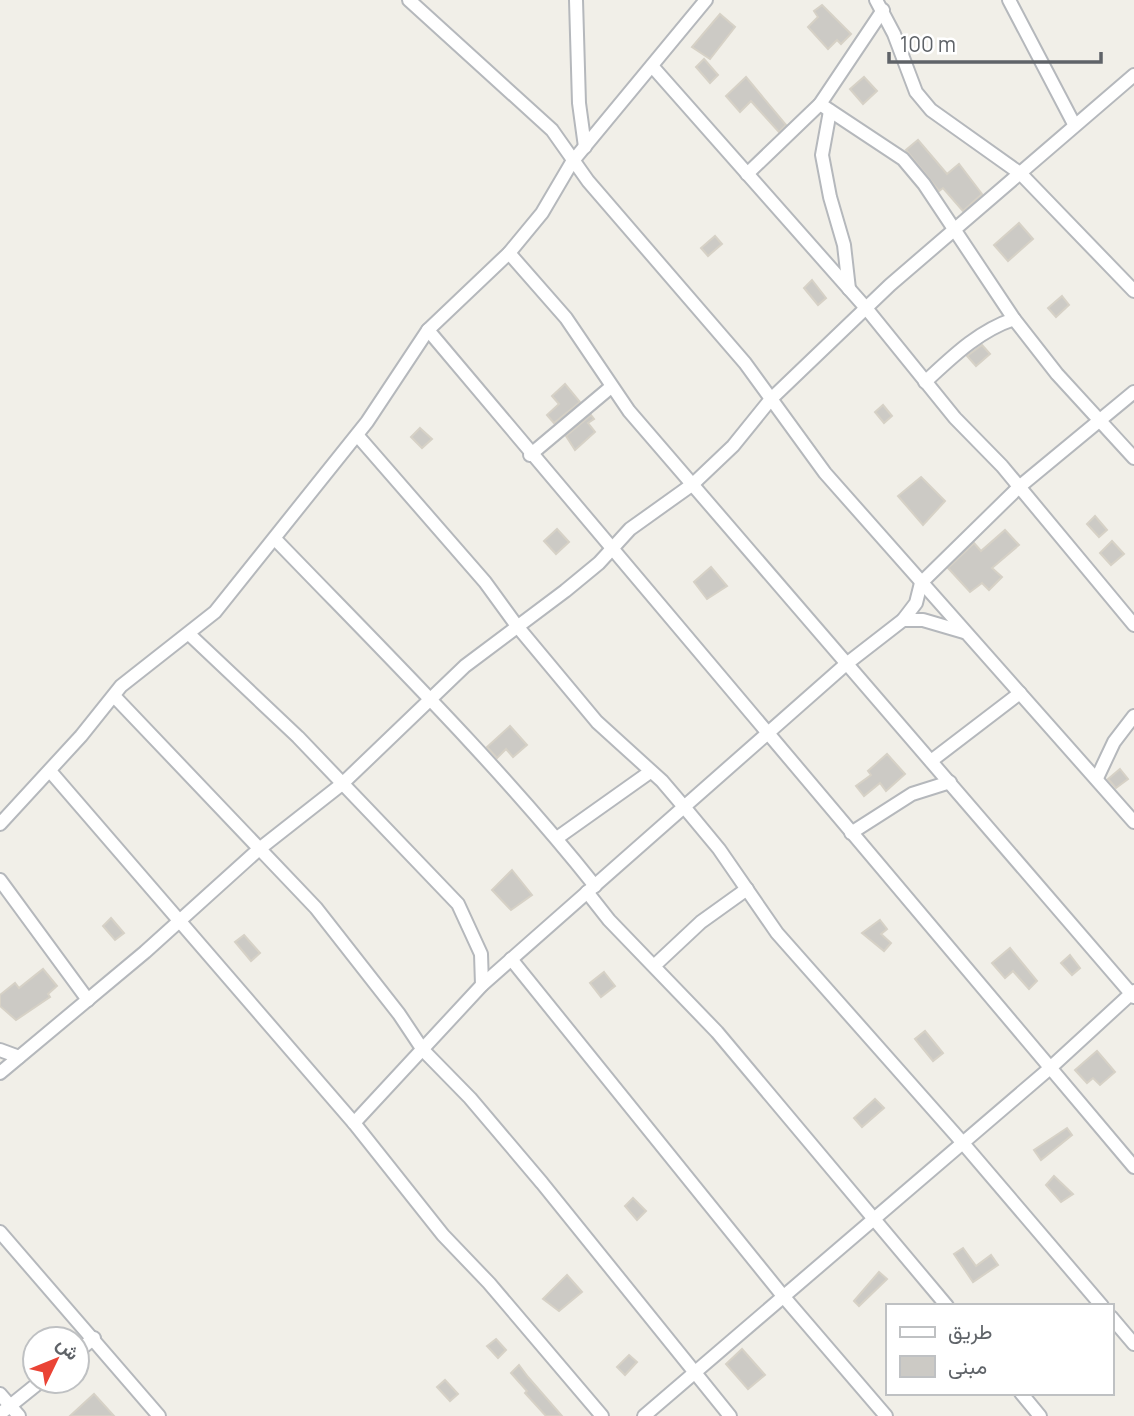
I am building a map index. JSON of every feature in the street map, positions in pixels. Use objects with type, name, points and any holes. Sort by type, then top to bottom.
[{"type":"street","points":[[409,0],[552,131],[572,162],[729,344],[825,473],[1134,822]]},
{"type":"street","points":[[576,0],[579,103],[585,146]]},
{"type":"street","points":[[0,824],[141,668],[215,612],[356,435],[428,330],[509,253],[542,213],[572,162],[706,0]]},
{"type":"street","points":[[1009,0],[1074,124]]},
{"type":"street","points":[[747,174],[825,107],[879,5]]},
{"type":"street","points":[[879,5],[916,92],[931,110],[1021,174],[1134,291]]},
{"type":"street","points":[[652,66],[866,308],[925,382],[1019,487],[1134,625]]},
{"type":"street","points":[[0,1073],[258,850],[341,784],[465,666],[565,591],[630,529],[693,484],[733,446],[772,399],[866,308],[1021,174],[1074,124],[1134,75]]},
{"type":"street","points":[[825,107],[903,159],[924,184],[1014,319],[1057,374],[1102,419],[1134,458]]},
{"type":"street","points":[[825,107],[822,155],[830,197],[845,245],[849,289]]},
{"type":"street","points":[[509,253],[566,318],[594,357],[611,387],[768,569],[845,665],[1133,993],[1049,1069],[644,1416]]},
{"type":"street","points":[[925,382],[963,347],[998,324],[1014,319]]},
{"type":"street","points":[[428,330],[610,550],[1134,1167]]},
{"type":"street","points":[[530,455],[611,387]]},
{"type":"street","points":[[354,1123],[482,985],[845,665],[903,620],[916,603],[922,583],[1019,487],[1134,392]]},
{"type":"street","points":[[356,435],[485,582],[517,626],[597,722],[685,808],[784,941],[962,1142],[1100,1304]]},
{"type":"street","points":[[275,539],[431,699],[557,838],[609,920],[717,1032],[945,1304]]},
{"type":"street","points":[[903,620],[941,624],[966,632]]},
{"type":"street","points":[[189,634],[253,692],[458,904],[470,924],[481,954],[482,985]]},
{"type":"street","points":[[931,761],[1020,692]]},
{"type":"street","points":[[114,696],[316,908],[400,1014],[423,1050],[470,1098],[542,1182],[730,1416]]},
{"type":"street","points":[[1097,778],[1114,742],[1134,716]]},
{"type":"street","points":[[50,771],[354,1123],[443,1235],[489,1283],[602,1416]]},
{"type":"street","points":[[557,838],[650,772]]},
{"type":"street","points":[[851,833],[912,794],[950,782]]},
{"type":"street","points":[[0,880],[88,999]]},
{"type":"street","points":[[654,966],[701,922],[747,889]]},
{"type":"street","points":[[510,960],[783,1296],[886,1416]]},
{"type":"street","points":[[0,1050],[19,1057]]},
{"type":"street","points":[[0,1232],[159,1416]]},
{"type":"street","points":[[1113,1319],[1134,1344]]},
{"type":"street","points":[[0,1394],[10,1412],[27,1395]]},
{"type":"street","points":[[1023,1395],[1040,1416]]},
{"type":"building","points":[[822,5],[851,34],[841,44],[837,40],[828,49],[808,27],[818,17],[814,11]]},
{"type":"building","points":[[720,14],[735,27],[710,59],[692,47]]},
{"type":"building","points":[[704,59],[718,75],[710,83],[696,67]]},
{"type":"building","points":[[746,77],[786,125],[779,132],[751,101],[740,112],[726,96]]},
{"type":"building","points":[[864,77],[877,91],[863,104],[850,89]]},
{"type":"building","points":[[918,140],[947,174],[959,164],[982,194],[963,211],[943,188],[939,191],[906,150]]},
{"type":"building","points":[[1019,223],[1033,239],[1008,261],[994,245]]},
{"type":"building","points":[[715,236],[722,244],[708,256],[701,248]]},
{"type":"building","points":[[812,280],[826,298],[818,305],[804,288]]},
{"type":"building","points":[[1062,296],[1069,305],[1056,317],[1048,308]]},
{"type":"building","points":[[982,345],[990,354],[976,366],[967,356]]},
{"type":"building","points":[[565,384],[580,402],[554,423],[547,415],[559,404],[552,396]]},
{"type":"building","points":[[883,405],[892,416],[884,423],[875,412]]},
{"type":"building","points":[[591,415],[594,419],[588,423],[595,432],[575,450],[566,436]]},
{"type":"building","points":[[420,428],[432,439],[422,448],[411,437]]},
{"type":"building","points":[[921,477],[945,501],[923,525],[898,496]]},
{"type":"building","points":[[1095,516],[1107,530],[1099,537],[1087,524]]},
{"type":"building","points":[[557,529],[569,542],[556,554],[544,541]]},
{"type":"building","points":[[1005,530],[1019,545],[992,568],[1002,577],[989,590],[982,583],[970,592],[948,568],[974,543],[981,551]]},
{"type":"building","points":[[1112,541],[1124,554],[1111,565],[1100,553]]},
{"type":"building","points":[[711,567],[727,586],[707,599],[694,582]]},
{"type":"building","points":[[510,726],[527,745],[513,757],[506,749],[497,758],[487,747]]},
{"type":"building","points":[[887,754],[905,774],[886,791],[880,783],[864,796],[856,786],[871,775],[868,771]]},
{"type":"building","points":[[1120,769],[1128,779],[1116,788],[1108,779]]},
{"type":"building","points":[[512,870],[532,895],[511,910],[492,890]]},
{"type":"building","points":[[111,918],[124,933],[115,940],[103,926]]},
{"type":"building","points":[[880,920],[887,929],[881,934],[891,943],[884,951],[862,933]]},
{"type":"building","points":[[244,935],[260,953],[251,961],[235,942]]},
{"type":"building","points":[[1010,948],[1037,981],[1029,989],[1013,971],[1005,978],[992,963]]},
{"type":"building","points":[[1070,955],[1080,968],[1072,975],[1061,963]]},
{"type":"building","points":[[43,969],[57,986],[48,994],[50,997],[16,1020],[0,1006],[0,995],[15,983],[19,988]]},
{"type":"building","points":[[604,972],[615,986],[601,997],[590,983]]},
{"type":"building","points":[[925,1031],[943,1053],[933,1061],[915,1039]]},
{"type":"building","points":[[1097,1051],[1115,1072],[1100,1085],[1093,1078],[1087,1083],[1075,1070]]},
{"type":"building","points":[[875,1099],[884,1108],[862,1127],[854,1118]]},
{"type":"building","points":[[1067,1128],[1072,1135],[1041,1160],[1034,1150]]},
{"type":"building","points":[[1054,1176],[1073,1194],[1061,1202],[1046,1185]]},
{"type":"building","points":[[633,1198],[646,1211],[637,1220],[625,1206]]},
{"type":"building","points":[[963,1248],[976,1266],[991,1255],[998,1265],[973,1282],[954,1254]]},
{"type":"building","points":[[879,1272],[887,1279],[859,1306],[854,1301]]},
{"type":"building","points":[[567,1275],[582,1292],[559,1311],[543,1299]]},
{"type":"building","points":[[496,1339],[506,1350],[498,1358],[487,1346]]},
{"type":"building","points":[[742,1349],[765,1375],[748,1389],[726,1364]]},
{"type":"building","points":[[629,1355],[637,1362],[625,1375],[617,1367]]},
{"type":"building","points":[[519,1365],[562,1416],[546,1416],[525,1393],[527,1391],[511,1373]]},
{"type":"building","points":[[445,1380],[458,1394],[450,1401],[437,1387]]},
{"type":"building","points":[[94,1394],[114,1416],[70,1416]]}]
